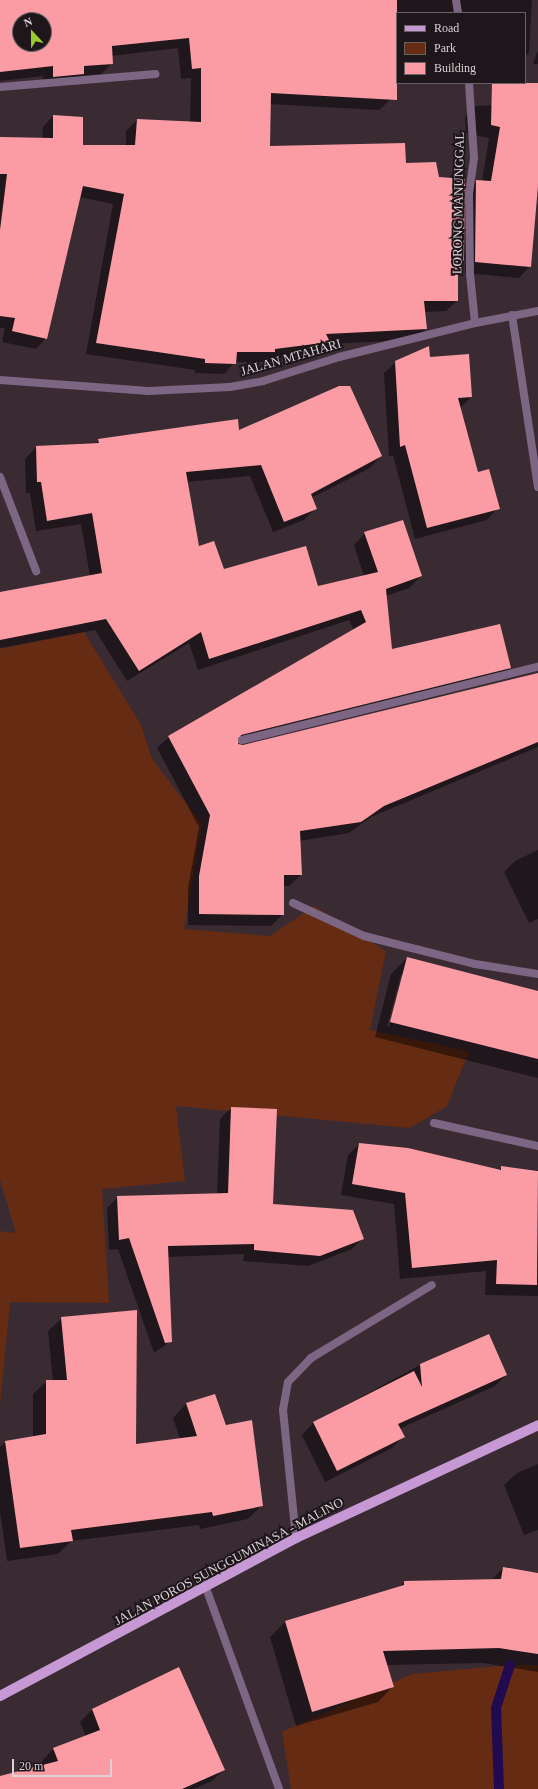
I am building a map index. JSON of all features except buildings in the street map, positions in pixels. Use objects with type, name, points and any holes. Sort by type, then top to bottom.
[{"type":"main road","name":"JALAN POROS SUNGGUMINASA - MALINO","points":[[0,1696],[206,1588],[296,1538],[538,1424]]},
{"type":"street","points":[[456,0],[458,12]]},
{"type":"street","points":[[0,87],[155,74]]},
{"type":"street","name":"LORONG MANUNGGAL","points":[[469,84],[474,158],[469,193],[469,259],[475,323]]},
{"type":"street","name":"JALAN MTAHARI","points":[[0,380],[149,391],[230,387],[263,381],[340,356],[475,323],[538,311]]},
{"type":"street","points":[[512,315],[538,487]]},
{"type":"street","points":[[0,477],[36,571]]},
{"type":"street","points":[[242,740],[538,667]]},
{"type":"street","points":[[293,903],[364,936],[475,964],[538,974]]},
{"type":"street","points":[[434,1123],[538,1146]]},
{"type":"street","points":[[296,1538],[283,1410],[288,1382],[311,1358],[432,1285]]},
{"type":"street","points":[[206,1588],[279,1789]]},
{"type":"green space","points":[[84,632],[141,725],[152,759],[202,824],[184,929],[270,936],[314,906],[386,951],[370,1030],[469,1051],[447,1106],[410,1128],[176,1106],[185,1181],[102,1189],[109,1303],[10,1302],[0,1405],[0,1231],[16,1233],[0,1180],[0,649]]},
{"type":"green space","points":[[510,1665],[538,1665],[538,1789],[291,1789],[282,1732],[412,1674]]},
{"type":"waterway","points":[[499,1789],[496,1708],[510,1665]]}]
